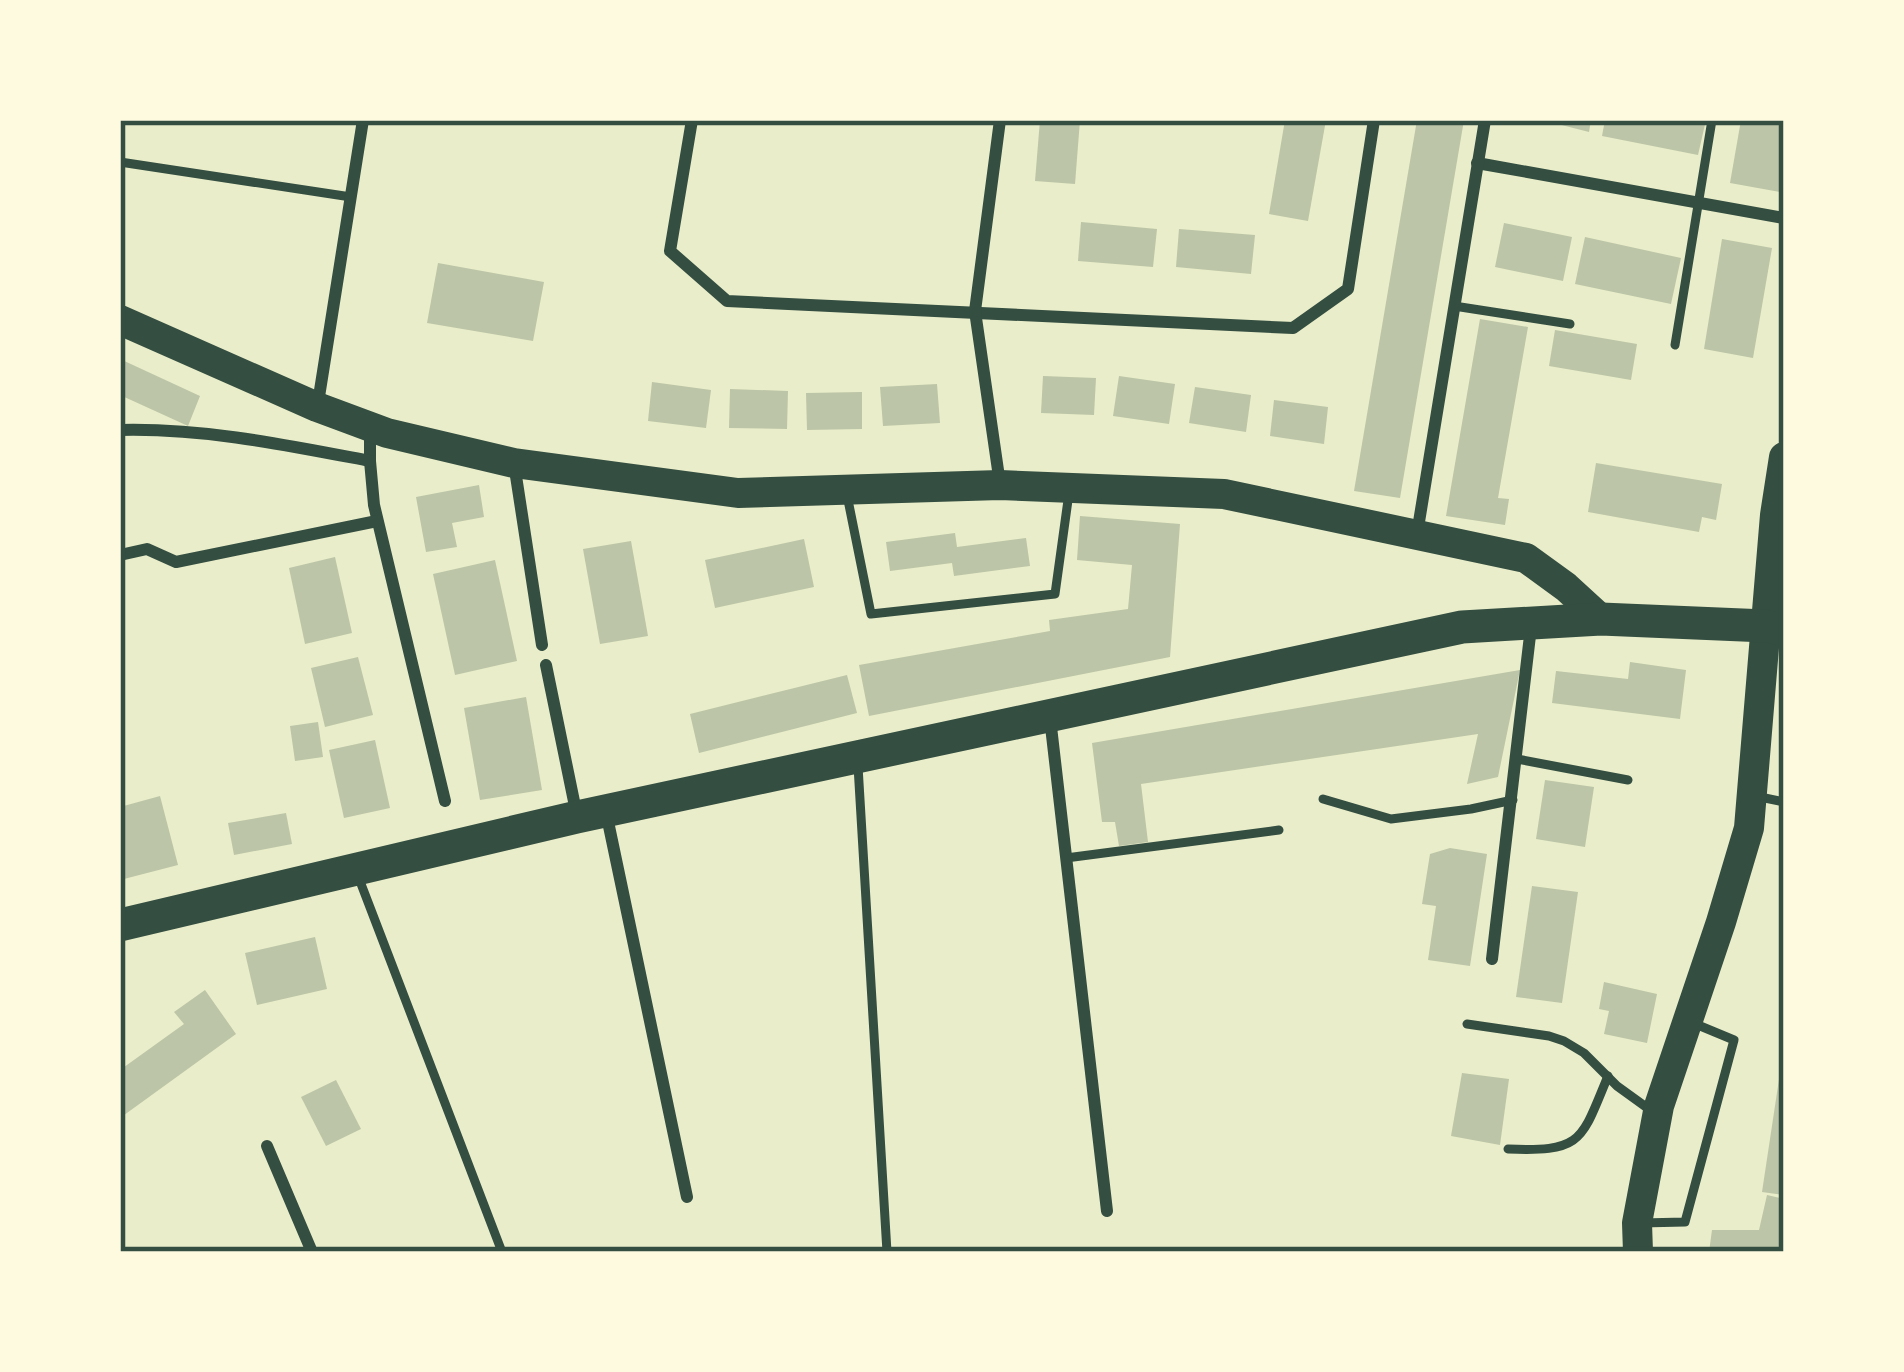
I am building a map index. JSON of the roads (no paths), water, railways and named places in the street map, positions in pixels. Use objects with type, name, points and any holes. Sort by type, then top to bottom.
[{"type":"highway","points":[[120,925],[591,814],[1462,627],[1601,619],[1775,628]]},
{"type":"main road","points":[[120,320],[370,427],[514,463],[738,493],[1000,485],[1224,494],[1526,558],[1601,619]]},
{"type":"main road","points":[[1638,1238],[1658,1115],[1749,828],[1775,628],[1775,515],[1784,457]]},
{"type":"street","points":[[317,407],[363,120]]},
{"type":"street","points":[[692,120],[670,251],[727,302],[1293,328],[1348,289],[1374,120]]},
{"type":"street","points":[[1000,120],[975,311],[1000,485]]},
{"type":"street","points":[[1417,535],[1485,120]]},
{"type":"street","points":[[1477,163],[1784,218]]},
{"type":"street","points":[[370,427],[377,521],[445,801]]},
{"type":"street","points":[[120,430],[234,435],[370,461]]},
{"type":"street","points":[[514,463],[542,645]]},
{"type":"street","points":[[120,555],[147,549],[176,562],[377,521]]},
{"type":"street","points":[[1492,959],[1531,623]]},
{"type":"street","points":[[545,665],[591,814],[687,1197]]},
{"type":"street","points":[[1049,717],[1107,1211]]},
{"type":"street","points":[[267,1146],[312,1252]]},
{"type":"lane","points":[[1675,345],[1712,120]]},
{"type":"lane","points":[[120,162],[351,197]]},
{"type":"lane","points":[[1454,306],[1570,324]]},
{"type":"lane","points":[[846,489],[871,614],[1055,594],[1070,488]]},
{"type":"lane","points":[[857,758],[887,1252]]},
{"type":"lane","points":[[1517,759],[1628,781]]},
{"type":"lane","points":[[1753,795],[1784,802]]},
{"type":"lane","points":[[1323,799],[1391,819],[1513,800]]},
{"type":"lane","points":[[1066,858],[1280,830]]},
{"type":"lane","points":[[355,868],[502,1252]]},
{"type":"lane","points":[[1638,1238],[1685,1222],[1734,1040],[1688,1021]]},
{"type":"lane","points":[[1467,1024],[1564,1041],[1658,1115]]},
{"type":"lane","points":[[1508,1149],[1538,1150],[1573,1142],[1608,1076]]}]
